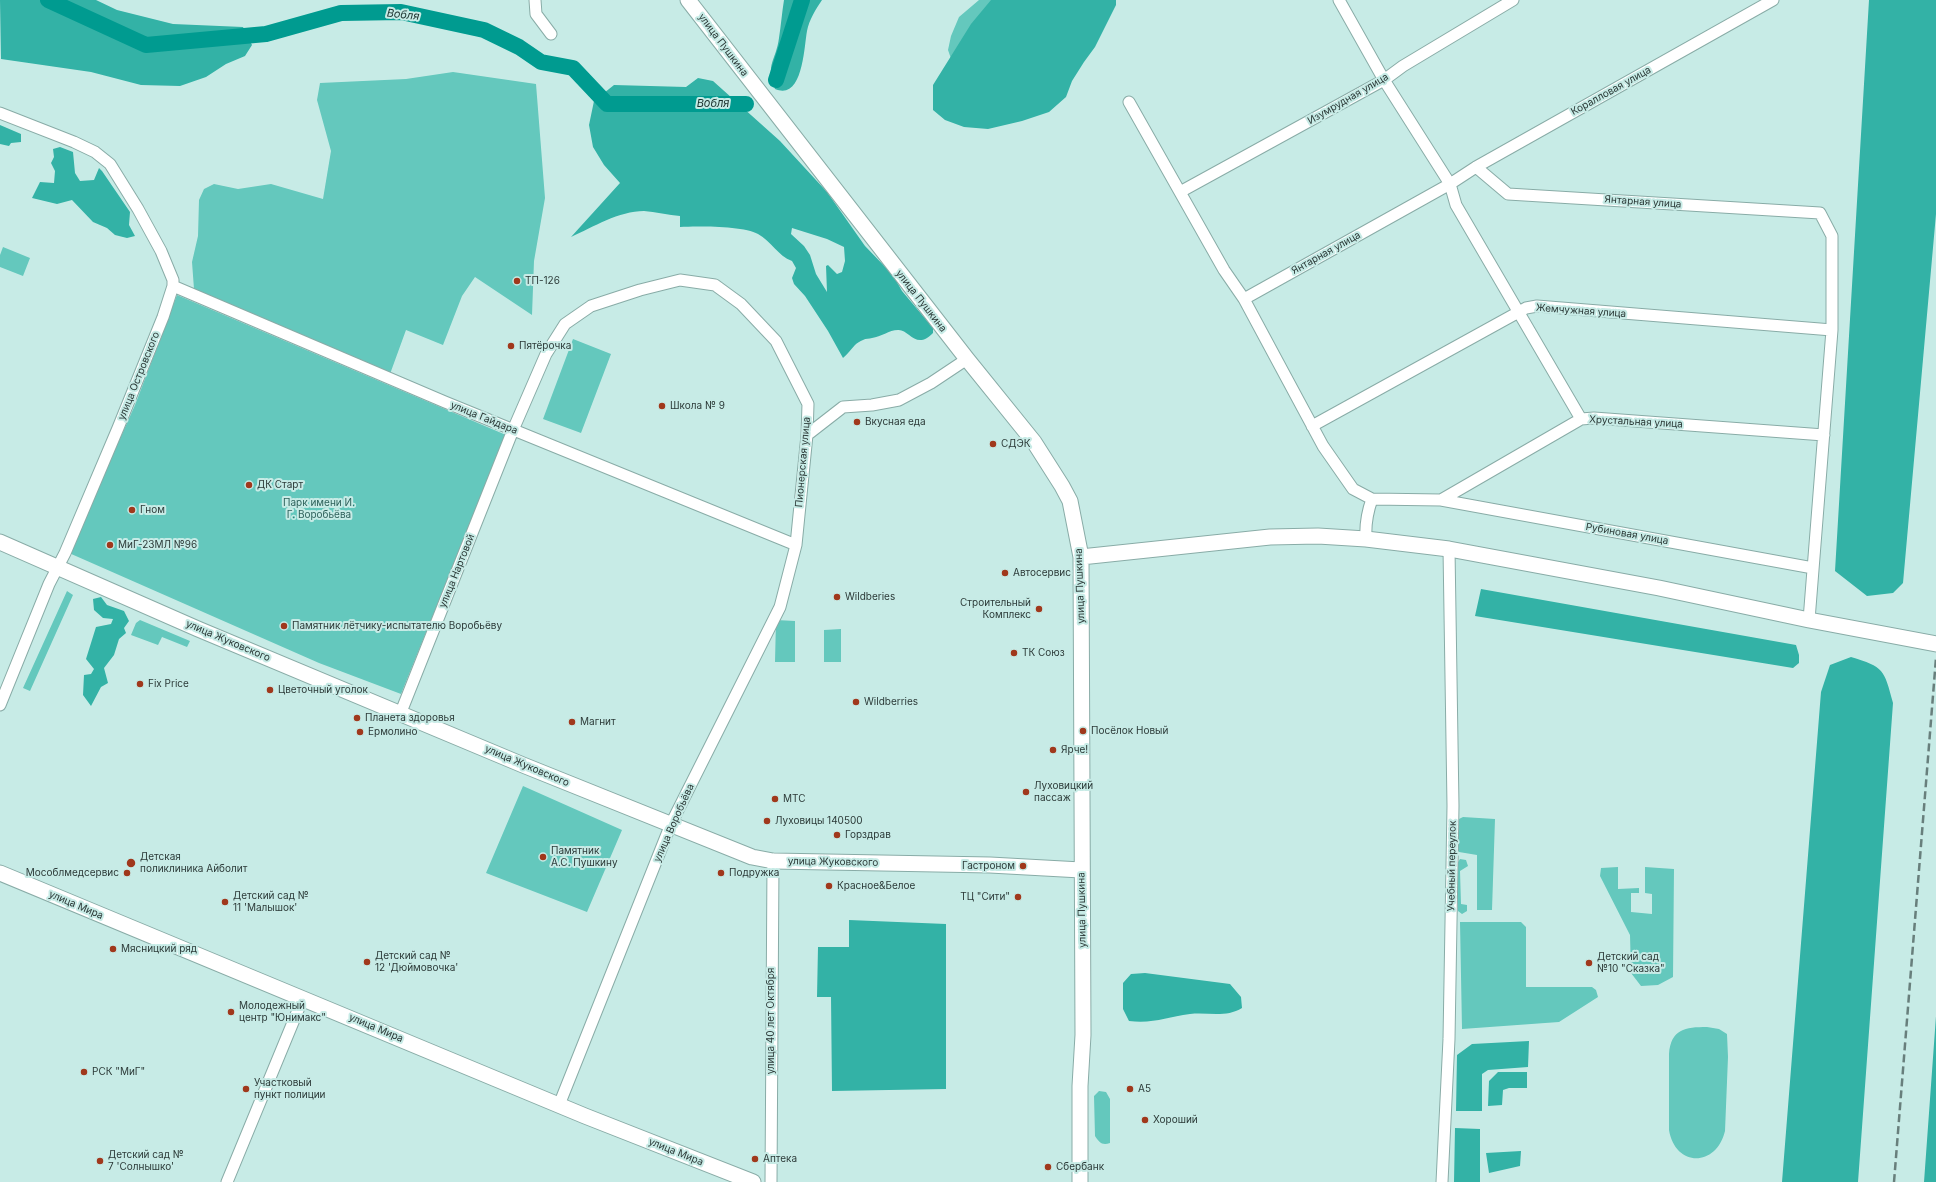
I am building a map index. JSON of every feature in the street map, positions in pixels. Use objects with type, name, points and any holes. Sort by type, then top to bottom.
[{"type":"street","points":[[535,0],[536,14],[552,34]]},
{"type":"street","name":"улица Пушкина","points":[[688,0],[967,359],[1034,442],[1070,501],[1081,557],[1083,731],[1081,870],[1083,1035],[1080,1086],[1080,1182]]},
{"type":"street","points":[[1339,0],[1384,80],[1450,184],[1456,205],[1581,419]]},
{"type":"street","name":"Изумрудная улица","points":[[1180,192],[1384,80],[1403,66],[1513,0]]},
{"type":"street","name":"Коралловая улица","points":[[1450,184],[1476,167],[1773,0]]},
{"type":"street","points":[[1129,102],[1224,270],[1244,299],[1322,446],[1348,483],[1353,489],[1372,499],[1441,500]]},
{"type":"street","points":[[0,112],[74,142],[95,152],[110,164],[138,209],[161,251],[173,280],[173,286]]},
{"type":"street","name":"Янтарная улица","points":[[1476,167],[1508,194],[1820,213],[1832,236],[1832,330]]},
{"type":"street","name":"Янтарная улица","points":[[1244,299],[1450,184]]},
{"type":"street","name":"Пионерская улица","points":[[513,430],[546,354],[565,324],[591,306],[640,290],[680,280],[715,285],[741,304],[776,341],[808,404],[807,435],[796,544]]},
{"type":"street","name":"улица Гайдара","points":[[173,286],[513,430],[796,544]]},
{"type":"street","name":"улица Островского","points":[[0,705],[49,584],[59,566],[163,318],[173,286]]},
{"type":"street","name":"Жемчужная улица","points":[[1312,426],[1519,311],[1537,306],[1832,330]]},
{"type":"street","points":[[1809,620],[1832,330]]},
{"type":"street","points":[[807,435],[843,406],[872,405],[900,400],[931,383],[967,359]]},
{"type":"street","name":"Хрустальная улица","points":[[1441,500],[1581,419],[1594,418],[1824,436]]},
{"type":"street","name":"улица Нартовой","points":[[401,712],[513,430]]},
{"type":"street","points":[[1366,539],[1365,526],[1372,499]]},
{"type":"street","name":"Рубиновая улица","points":[[1441,500],[1813,568]]},
{"type":"street","points":[[1081,557],[1270,537],[1318,536],[1366,539],[1449,549],[1659,588],[1809,620],[1936,644]]},
{"type":"street","name":"улица Жуковского","points":[[0,542],[523,765],[752,857],[773,861],[990,865],[1081,870]]},
{"type":"street","name":"улица Воробьёва","points":[[559,1105],[671,824],[780,607],[796,544]]},
{"type":"street","name":"Учебный переулок","points":[[1442,1182],[1449,1039],[1453,806],[1449,549]]},
{"type":"street","name":"улица 40 лет Октября","points":[[771,1182],[773,861]]},
{"type":"street","name":"улица Мира","points":[[0,873],[559,1105],[752,1182]]},
{"type":"street","points":[[227,1182],[304,998]]},
{"type":"green space","points":[[979,0],[1026,0],[956,73],[948,50],[951,36],[959,17]]},
{"type":"green space","points":[[453,72],[536,84],[545,198],[534,261],[532,315],[475,277],[462,296],[443,345],[406,330],[390,374],[194,289],[192,262],[198,236],[199,200],[204,189],[214,184],[238,189],[271,184],[323,199],[331,151],[317,100],[320,83],[406,79]]},
{"type":"green space","points":[[3,247],[30,258],[23,276],[0,267],[0,255]]},
{"type":"green space","name":"Парк имени И. Г. Воробьёва","points":[[177,295],[506,435],[401,694],[319,663],[69,553],[135,405]]},
{"type":"green space","points":[[573,339],[611,354],[581,433],[543,419]]},
{"type":"green space","points":[[67,591],[73,595],[30,691],[23,688]]},
{"type":"green space","points":[[140,620],[190,641],[187,647],[162,637],[158,645],[131,635],[136,623]]},
{"type":"green space","points":[[776,620],[795,621],[795,662],[775,662]]},
{"type":"green space","points":[[841,629],[841,662],[824,662],[824,630]]},
{"type":"green space","points":[[523,786],[622,830],[587,912],[486,873]]},
{"type":"green space","points":[[1463,817],[1495,819],[1492,910],[1477,910],[1477,855],[1459,852],[1457,850],[1459,819]]},
{"type":"green space","points":[[1460,859],[1466,860],[1468,866],[1460,871],[1461,904],[1467,905],[1467,911],[1462,914],[1458,911],[1457,864]]},
{"type":"green space","points":[[1618,867],[1618,889],[1639,888],[1639,893],[1631,893],[1631,912],[1652,914],[1652,894],[1645,893],[1645,867],[1674,869],[1673,977],[1658,985],[1641,986],[1631,973],[1630,935],[1600,876],[1601,868]]},
{"type":"green space","points":[[1460,922],[1521,922],[1526,927],[1526,987],[1592,987],[1596,990],[1598,997],[1559,1022],[1462,1029]]},
{"type":"green space","points":[[1707,1027],[1719,1029],[1727,1034],[1728,1057],[1725,1131],[1720,1143],[1713,1152],[1705,1157],[1696,1158],[1687,1156],[1679,1151],[1673,1142],[1669,1130],[1669,1054],[1673,1039],[1680,1031],[1692,1028]]},
{"type":"green space","points":[[1099,1091],[1106,1092],[1110,1099],[1110,1143],[1107,1144],[1101,1143],[1095,1136],[1094,1096]]},
{"type":"shaded area","points":[[0,0],[96,0],[117,10],[173,24],[243,27],[252,45],[245,56],[226,64],[206,77],[180,86],[141,85],[91,72],[1,59]]},
{"type":"shaded area","points":[[784,0],[822,0],[809,23],[803,60],[797,80],[791,87],[784,91],[775,89],[772,81],[771,68],[778,46]]},
{"type":"shaded area","points":[[991,0],[1116,0],[1116,5],[1095,47],[1072,81],[1066,97],[1049,112],[1022,121],[988,129],[964,127],[945,120],[933,110],[933,85],[971,24]]},
{"type":"shaded area","points":[[1869,0],[1936,0],[1936,214],[1903,583],[1893,593],[1867,596],[1835,571]]},
{"type":"shaded area","points":[[698,78],[713,81],[780,141],[827,192],[865,246],[893,275],[902,291],[933,328],[933,333],[927,338],[917,340],[902,331],[891,331],[860,341],[843,358],[828,331],[805,296],[794,284],[792,278],[796,268],[792,261],[783,256],[763,237],[751,231],[720,227],[680,227],[680,216],[644,211],[616,217],[597,224],[571,237],[620,183],[604,165],[593,147],[589,125],[594,101],[614,85],[686,87]],"holes":[[[792,228],[827,239],[844,247],[845,261],[842,272],[837,274],[828,265],[826,266],[827,292],[816,274],[810,255],[804,246],[791,234]]]},
{"type":"shaded area","points":[[0,125],[21,134],[21,142],[11,143],[9,146],[0,144]]},
{"type":"shaded area","points":[[60,147],[73,152],[75,173],[80,181],[94,180],[99,168],[102,171],[130,212],[129,225],[135,236],[127,238],[115,235],[107,228],[93,222],[72,200],[57,204],[32,198],[40,182],[54,183],[55,171],[51,163],[54,157],[53,149]]},
{"type":"shaded area","points":[[1481,589],[1796,645],[1799,655],[1799,663],[1793,668],[1475,616]]},
{"type":"shaded area","points":[[101,597],[107,605],[124,611],[129,621],[124,628],[126,633],[119,639],[114,655],[104,668],[108,683],[101,687],[91,706],[83,695],[84,675],[91,674],[94,669],[86,659],[96,627],[111,624],[113,619],[103,618],[94,610],[93,599]]},
{"type":"shaded area","points":[[1851,657],[1870,664],[1881,671],[1887,683],[1893,703],[1858,1182],[1782,1182],[1821,692],[1830,665]]},
{"type":"shaded area","points":[[849,920],[946,924],[946,1089],[832,1091],[831,997],[817,997],[818,947],[849,947]]},
{"type":"shaded area","points":[[1145,973],[1230,984],[1241,997],[1242,1008],[1223,1014],[1190,1014],[1145,1022],[1129,1021],[1123,1009],[1123,983],[1131,974]]},
{"type":"shaded area","points":[[1936,1016],[1936,1182],[1924,1182]]},
{"type":"shaded area","points":[[1529,1041],[1528,1067],[1488,1070],[1482,1074],[1482,1111],[1456,1111],[1457,1055],[1472,1044]]},
{"type":"shaded area","points":[[1498,1072],[1527,1072],[1527,1088],[1509,1088],[1503,1090],[1502,1105],[1488,1106],[1489,1081]]},
{"type":"shaded area","points":[[1455,1128],[1480,1129],[1480,1182],[1454,1182]]},
{"type":"shaded area","points":[[1521,1151],[1520,1166],[1489,1173],[1486,1153]]},
{"type":"waterway","name":"Вобля","points":[[48,0],[146,45],[266,34],[341,13],[401,12],[484,30],[519,47],[541,62],[573,68],[607,104],[746,104]]},
{"type":"waterway","name":"Вобля","points":[[776,80],[802,0]]},
{"type":"railway","points":[[1894,1182],[1936,658]]},
{"type":"place","name":"ТП-126","points":[[517,281]]},
{"type":"place","name":"Пятёрочка","points":[[511,346]]},
{"type":"place","name":"Школа № 9","points":[[662,406]]},
{"type":"place","name":"Вкусная еда","points":[[857,422]]},
{"type":"place","name":"СДЭК","points":[[993,444]]},
{"type":"place","name":"ДК Старт","points":[[249,485]]},
{"type":"place","name":"Гном","points":[[132,510]]},
{"type":"place","name":"МиГ-23МЛ №96","points":[[110,545]]},
{"type":"place","name":"Автосервис","points":[[1005,573]]},
{"type":"place","name":"Wildberies","points":[[837,597]]},
{"type":"place","name":"Строительный Комплекс","points":[[1039,609]]},
{"type":"place","name":"Памятник лётчику-испытателю Воробьёву","points":[[284,626]]},
{"type":"place","name":"ТК Союз","points":[[1014,653]]},
{"type":"place","name":"Fix Price","points":[[140,684]]},
{"type":"place","name":"Цветочный уголок","points":[[270,690]]},
{"type":"place","name":"Wildberries","points":[[856,702]]},
{"type":"place","name":"Планета здоровья","points":[[357,718]]},
{"type":"place","name":"Магнит","points":[[572,722]]},
{"type":"place","name":"Посёлок Новый","points":[[1083,731]]},
{"type":"place","name":"Ермолино","points":[[360,732]]},
{"type":"place","name":"Ярче!","points":[[1053,750]]},
{"type":"place","name":"Луховицкий пассаж","points":[[1026,792]]},
{"type":"place","name":"МТС","points":[[775,799]]},
{"type":"place","name":"Луховицы 140500","points":[[767,821]]},
{"type":"place","name":"Горздрав","points":[[837,835]]},
{"type":"place","name":"Памятник А.С. Пушкину","points":[[543,857]]},
{"type":"place","name":"Детская поликлиника Айболит","points":[[131,863]]},
{"type":"place","name":"Гастроном","points":[[1023,866]]},
{"type":"place","name":"Мособлмедсервис","points":[[127,873]]},
{"type":"place","name":"Подружка","points":[[721,873]]},
{"type":"place","name":"Красное&Белое","points":[[829,886]]},
{"type":"place","name":"ТЦ \"Сити\"","points":[[1018,897]]},
{"type":"place","name":"Детский сад № 11 'Малышок'","points":[[225,902]]},
{"type":"place","name":"Мясницкий ряд","points":[[113,949]]},
{"type":"place","name":"Детский сад № 12 'Дюймовочка'","points":[[367,962]]},
{"type":"place","name":"Детский сад №10 \"Сказка\"","points":[[1589,963]]},
{"type":"place","name":"Молодежный центр \"Юнимакс\"","points":[[231,1012]]},
{"type":"place","name":"РСК \"МиГ\"","points":[[84,1072]]},
{"type":"place","name":"Участковый пункт полиции","points":[[246,1089]]},
{"type":"place","name":"А5","points":[[1130,1089]]},
{"type":"place","name":"Хороший","points":[[1145,1120]]},
{"type":"place","name":"Аптека","points":[[755,1159]]},
{"type":"place","name":"Детский сад № 7 'Солнышко'","points":[[100,1161]]},
{"type":"place","name":"Сбербанк","points":[[1048,1167]]}]
